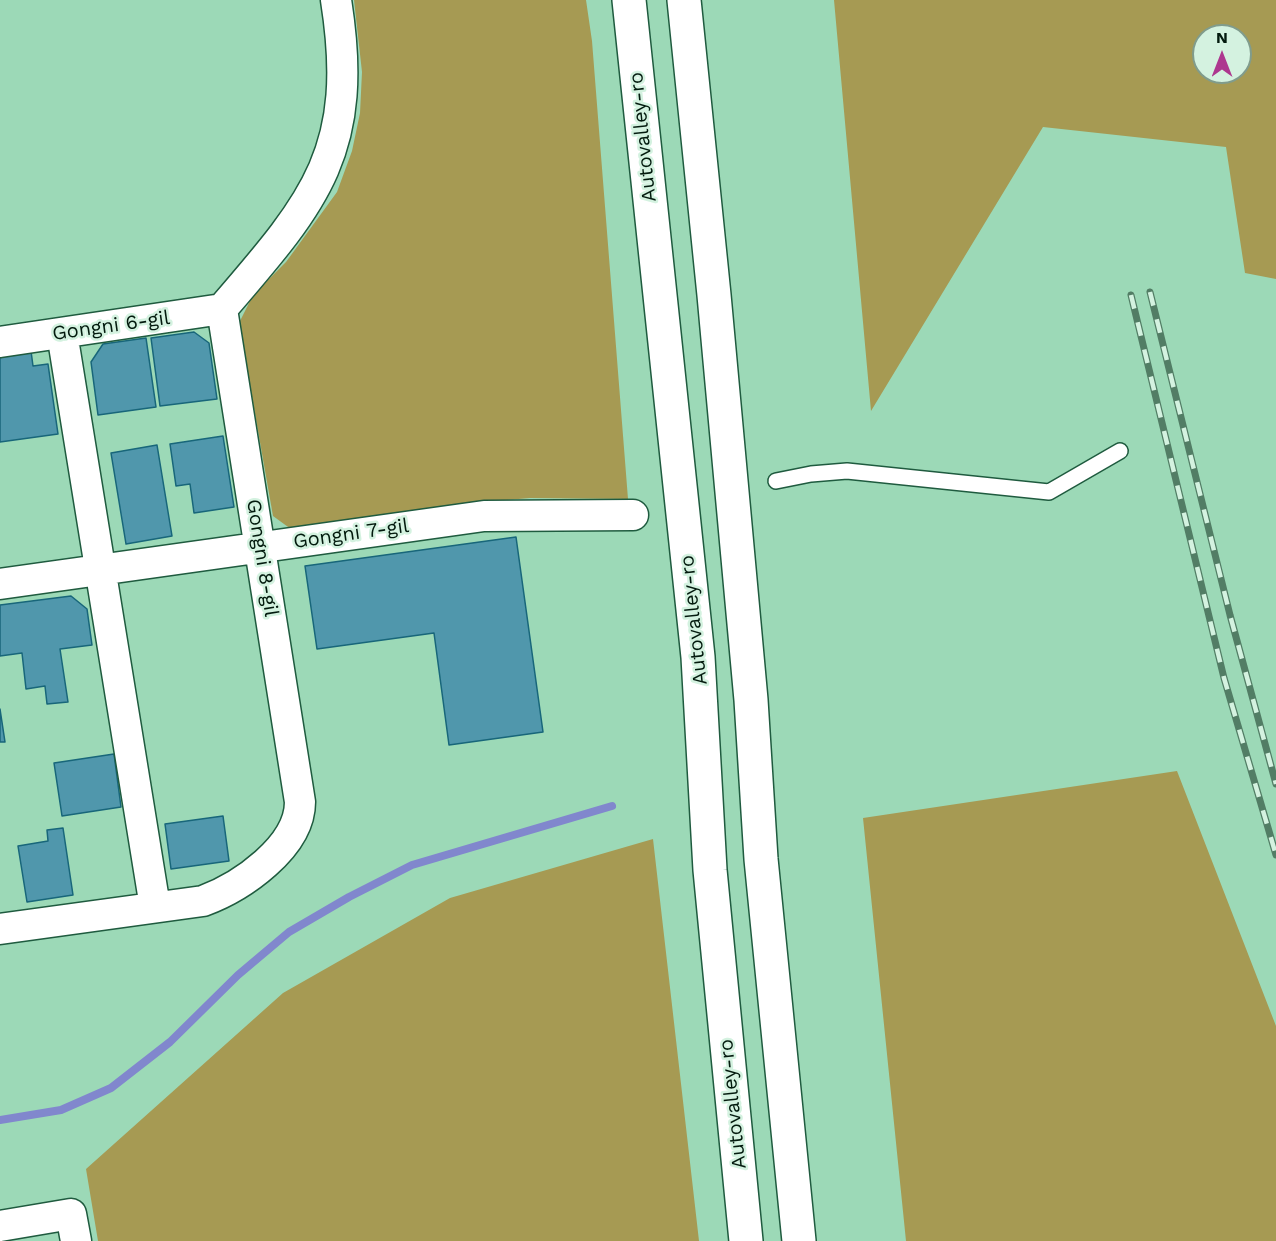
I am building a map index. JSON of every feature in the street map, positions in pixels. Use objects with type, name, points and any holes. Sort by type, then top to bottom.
[{"type":"highway","name":"Autovalley-ro","points":[[629,0],[702,698],[710,870],[746,1241]]},
{"type":"highway","points":[[684,0],[751,700],[761,859],[798,1241]]},
{"type":"street","points":[[222,309],[280,242],[308,202],[326,168],[337,135],[342,100],[343,62],[336,0]]},
{"type":"street","name":"Gongni 6-gil","points":[[0,342],[222,309]]},
{"type":"street","name":"Gongni 8-gil","points":[[0,929],[203,901],[218,895],[281,849],[297,826],[300,802],[222,309]]},
{"type":"street","points":[[62,333],[154,907]]},
{"type":"street","name":"Gongni 7-gil","points":[[0,584],[483,516],[633,515]]},
{"type":"street","points":[[0,1226],[72,1215],[76,1241]]},
{"type":"lane","points":[[776,481],[811,474],[847,471],[1048,492],[1120,451]]},
{"type":"shaded area","points":[[354,0],[586,0],[592,41],[628,499],[530,498],[483,502],[295,532],[273,516],[239,323],[253,295],[286,262],[337,192],[352,151],[360,113],[362,72]]},
{"type":"shaded area","points":[[834,0],[1276,0],[1276,279],[1245,273],[1226,147],[1043,127],[871,411]]},
{"type":"shaded area","points":[[1177,771],[1276,1026],[1276,1241],[906,1241],[863,818]]},
{"type":"shaded area","points":[[653,839],[699,1241],[98,1241],[86,1169],[283,993],[450,898]]},
{"type":"building","points":[[194,332],[209,343],[217,399],[160,406],[151,338]]},
{"type":"building","points":[[146,338],[156,407],[98,415],[91,362],[103,344]]},
{"type":"building","points":[[31,351],[33,366],[48,364],[58,434],[0,442],[0,355]]},
{"type":"building","points":[[223,436],[234,507],[194,513],[190,484],[176,486],[170,444]]},
{"type":"building","points":[[157,445],[172,536],[126,544],[111,453]]},
{"type":"building","points":[[516,537],[543,732],[449,745],[434,633],[317,649],[305,566]]},
{"type":"building","points":[[71,596],[87,609],[92,645],[60,649],[68,702],[47,704],[45,686],[26,689],[22,653],[0,656],[0,605]]},
{"type":"building","points":[[0,709],[5,742],[0,742]]},
{"type":"building","points":[[114,754],[121,807],[62,816],[54,763]]},
{"type":"building","points":[[223,816],[229,861],[171,869],[165,824]]},
{"type":"building","points":[[63,828],[73,895],[27,902],[18,846],[48,841],[47,830]]},
{"type":"waterway","points":[[0,1120],[61,1110],[111,1088],[170,1042],[238,975],[289,932],[349,897],[412,865],[612,806]]},
{"type":"railway","points":[[1150,292],[1230,615],[1276,784]]},
{"type":"railway","points":[[1131,295],[1224,678],[1276,855]]}]
